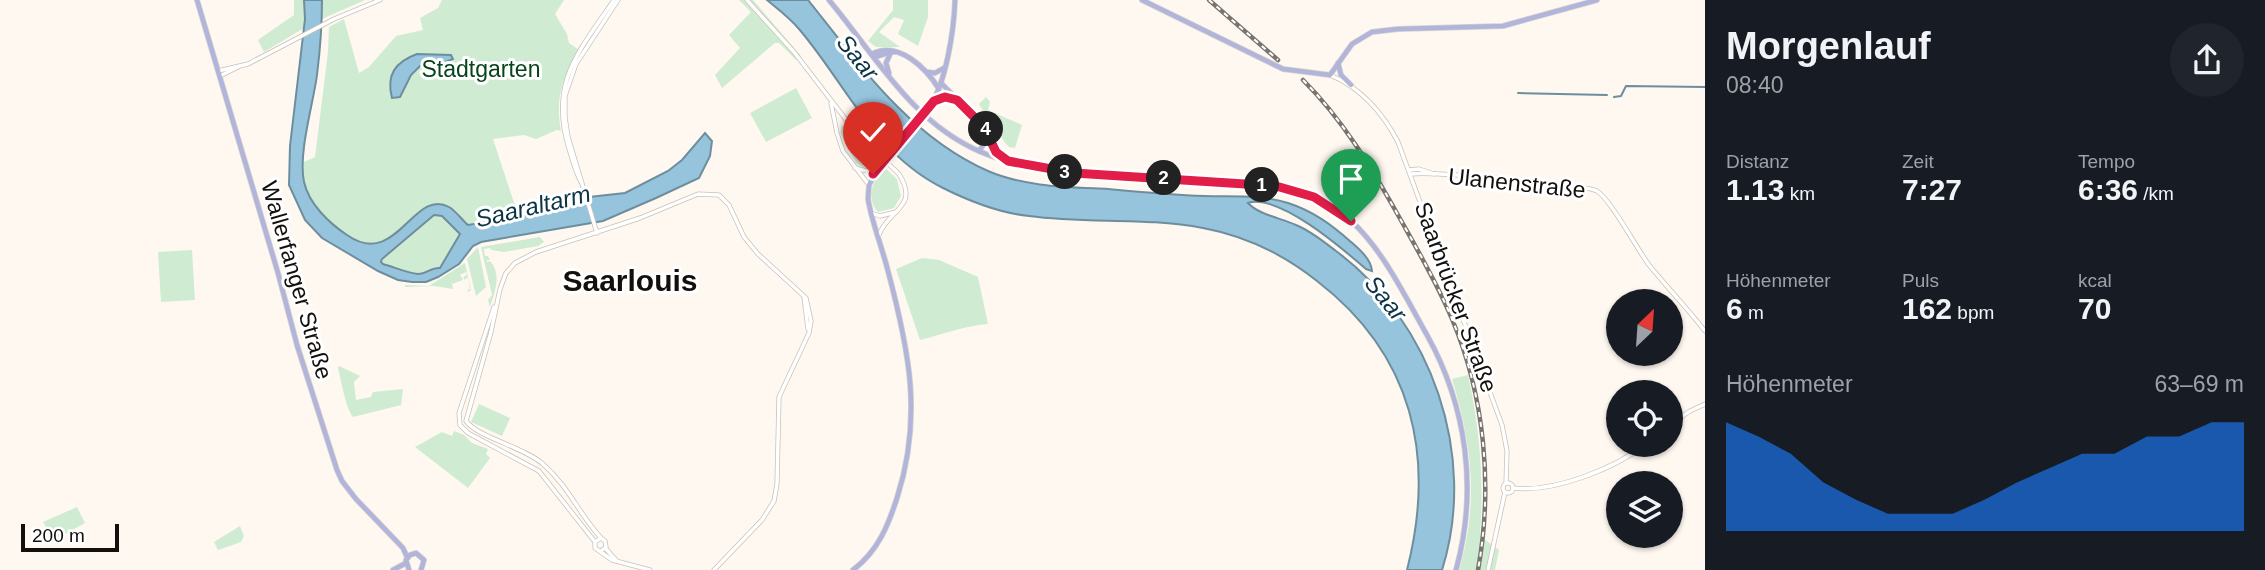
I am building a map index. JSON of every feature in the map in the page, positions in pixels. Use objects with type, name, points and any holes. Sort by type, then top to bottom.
[{"type":"main road","name":"Wallerfanger Straße","points":[[197,0],[297,345],[337,470],[346,487],[403,548],[408,558],[409,570]]},
{"type":"main road","points":[[829,0],[928,120],[982,153],[1008,161],[1074,173],[1276,186],[1314,197],[1351,221],[1376,250],[1423,328],[1444,370],[1457,408],[1467,461],[1468,497],[1457,570]]},
{"type":"main road","points":[[853,570],[872,553],[888,524],[905,472],[912,422],[909,362],[904,332],[871,213],[869,185],[877,168],[934,101],[952,34],[955,0]]},
{"type":"main road","points":[[1142,0],[1275,65],[1290,70],[1330,75],[1356,40],[1372,32],[1503,26],[1597,0]]},
{"type":"main road","points":[[874,55],[884,49],[900,52],[923,70],[987,131],[996,152],[1008,161]]},
{"type":"main road","points":[[890,77],[886,63],[891,52]]},
{"type":"main road","points":[[874,55],[900,52]]},
{"type":"main road","points":[[1339,61],[1341,75],[1351,85]]},
{"type":"main road","points":[[923,70],[935,73],[944,68]]},
{"type":"main road","points":[[934,101],[945,97],[957,100]]},
{"type":"main road","points":[[982,153],[987,131]]},
{"type":"main road","points":[[982,153],[990,140]]},
{"type":"main road","points":[[396,570],[408,558],[422,556],[424,569]]},
{"type":"street","points":[[219,73],[272,52],[334,19],[380,0]]},
{"type":"street","points":[[596,231],[565,137],[561,106],[568,72],[616,0]]},
{"type":"street","points":[[582,184],[568,137],[564,107],[569,80],[616,0]]},
{"type":"street","points":[[747,0],[788,44],[866,144],[899,174],[906,191],[900,209],[885,223],[878,237]]},
{"type":"street","name":"Saarbrücker Straße","points":[[1330,75],[1363,94],[1398,142],[1504,432],[1507,451],[1506,482]]},
{"type":"street","points":[[831,101],[843,150],[853,167],[869,185]]},
{"type":"street","points":[[837,133],[838,124],[844,118]]},
{"type":"street","points":[[853,167],[867,171],[877,168]]},
{"type":"street","name":"Ulanenstraße","points":[[1410,172],[1419,169],[1434,174],[1588,188],[1600,193],[1650,265],[1705,331]]},
{"type":"street","points":[[650,570],[620,563],[603,550],[595,548],[595,542],[539,471],[468,433],[459,421],[459,413],[484,331],[506,273],[523,258],[640,218],[704,192],[724,198],[751,246],[806,298],[811,313],[809,333],[779,397],[777,484],[771,506],[762,520],[714,570]]},
{"type":"street","points":[[871,213],[886,215],[900,209]]},
{"type":"street","points":[[804,297],[809,333]]},
{"type":"street","points":[[496,302],[491,332],[465,419],[470,427],[512,446],[544,465],[572,495],[600,538],[606,542],[603,550]]},
{"type":"street","points":[[1683,416],[1705,404]]},
{"type":"street","points":[[1505,492],[1510,492],[1513,488],[1555,486],[1625,457]]},
{"type":"street","points":[[1488,570],[1505,492],[1502,487],[1506,482],[1513,488]]},
{"type":"street","points":[[595,542],[600,538]]},
{"type":"green space","points":[[294,0],[304,0],[304,28],[264,52],[258,40],[294,15]]},
{"type":"green space","points":[[322,0],[365,0],[322,19]]},
{"type":"green space","name":"Stadtgarten","points":[[442,0],[564,0],[555,14],[567,34],[569,43],[579,50],[561,89],[561,131],[557,130],[536,139],[524,135],[493,139],[519,218],[469,225],[449,207],[408,225],[381,242],[370,245],[361,243],[340,231],[322,213],[309,193],[304,178],[304,162],[315,157],[329,27],[344,19],[359,73],[369,67],[396,36],[423,30],[420,18],[438,8]]},
{"type":"green space","points":[[739,0],[753,0],[801,56],[796,60],[779,43],[775,43],[722,88],[715,75],[740,48],[729,35],[751,12]]},
{"type":"green space","points":[[893,0],[928,0],[928,17],[918,46],[898,34],[904,20],[894,17],[879,32],[900,47],[876,47],[868,41],[893,10]]},
{"type":"green space","points":[[796,88],[812,118],[766,142],[750,113]]},
{"type":"green space","points":[[986,97],[990,102],[988,110],[1022,125],[1015,148],[1007,145],[979,104]]},
{"type":"green space","points":[[842,125],[877,162],[873,166],[856,163],[840,132]]},
{"type":"green space","points":[[884,167],[897,179],[901,196],[894,208],[878,212],[871,195]]},
{"type":"green space","points":[[434,215],[442,216],[460,234],[440,268],[435,267],[423,274],[416,274],[381,262],[382,259]]},
{"type":"green space","points":[[540,237],[544,242],[538,246],[504,252],[484,249],[485,256],[490,260],[487,262],[490,261],[494,266],[497,277],[490,307],[488,300],[492,295],[481,247]]},
{"type":"green space","points":[[478,247],[486,287],[476,296],[467,259]]},
{"type":"green space","points":[[192,250],[195,300],[161,302],[158,252]]},
{"type":"green space","points":[[922,258],[939,260],[978,277],[988,324],[920,340],[896,269]]},
{"type":"green space","points":[[465,263],[471,290],[468,292],[468,277],[465,280],[463,277],[467,275],[466,272],[460,275],[463,280],[452,284],[453,289],[434,286],[405,287],[429,286]]},
{"type":"green space","points":[[339,366],[360,376],[354,382],[356,400],[371,397],[373,392],[403,389],[401,405],[353,417],[344,394]]},
{"type":"green space","points":[[1468,375],[1480,455],[1480,536],[1499,550],[1495,570],[1459,570],[1471,498],[1468,450],[1452,379]]},
{"type":"green space","points":[[479,404],[510,418],[502,436],[471,422]]},
{"type":"green space","points":[[454,431],[464,435],[472,443],[488,449],[486,454],[490,458],[468,488],[415,447],[442,432],[452,436]]},
{"type":"green space","points":[[77,507],[85,523],[54,540],[43,522]]},
{"type":"green space","points":[[240,526],[244,536],[241,542],[218,550],[214,542]]},
{"type":"water","name":"Saaraltarm","points":[[304,0],[322,0],[317,75],[303,157],[304,182],[310,198],[327,219],[347,235],[364,243],[379,243],[392,236],[425,208],[436,204],[449,207],[468,225],[551,211],[568,206],[580,198],[625,193],[668,171],[682,160],[705,133],[712,141],[710,156],[699,178],[603,221],[481,242],[473,246],[459,264],[438,277],[426,282],[398,280],[322,238],[305,220],[289,185],[290,146],[305,19]],"holes":[[[434,215],[442,216],[460,234],[440,268],[418,274],[381,262]]]},
{"type":"water","points":[[767,0],[808,0],[867,73],[910,119],[934,139],[988,171],[1047,185],[1180,195],[1267,198],[1306,210],[1344,236],[1364,255],[1372,271],[1293,214],[1261,202],[1248,203],[1264,213],[1307,230],[1370,280],[1398,315],[1421,353],[1438,394],[1450,438],[1454,482],[1452,526],[1442,570],[1407,570],[1419,487],[1417,448],[1409,410],[1395,375],[1376,341],[1350,310],[1317,281],[1291,262],[1263,247],[1219,231],[1159,223],[1072,220],[1018,214],[985,206],[943,188],[898,157],[863,116],[799,29]]},
{"type":"water","points":[[417,54],[451,55],[453,59],[441,64],[421,65],[411,75],[400,97],[392,98],[390,83],[394,70],[403,61]]},
{"type":"waterway","points":[[1614,97],[1621,96],[1626,86],[1705,87]]},
{"type":"waterway","points":[[1518,93],[1607,95]]},
{"type":"railway","points":[[1209,0],[1278,60]]},
{"type":"railway","points":[[1303,80],[1344,128],[1377,179],[1433,279],[1463,349],[1479,411],[1483,443],[1485,507],[1478,570]]},
{"type":"district","name":"Saarlouis","points":[[630,280]]},
{"type":"route","points":[[873,174],[934,101],[948,97],[957,100],[979,121],[987,131],[996,152],[1008,161],[1074,173],[1276,186],[1314,197],[1331,205],[1351,221]]},
{"type":"water label","name":"Saar","points":[[858,57]]},
{"type":"water label","name":"Saar","points":[[1386,298]]}]
